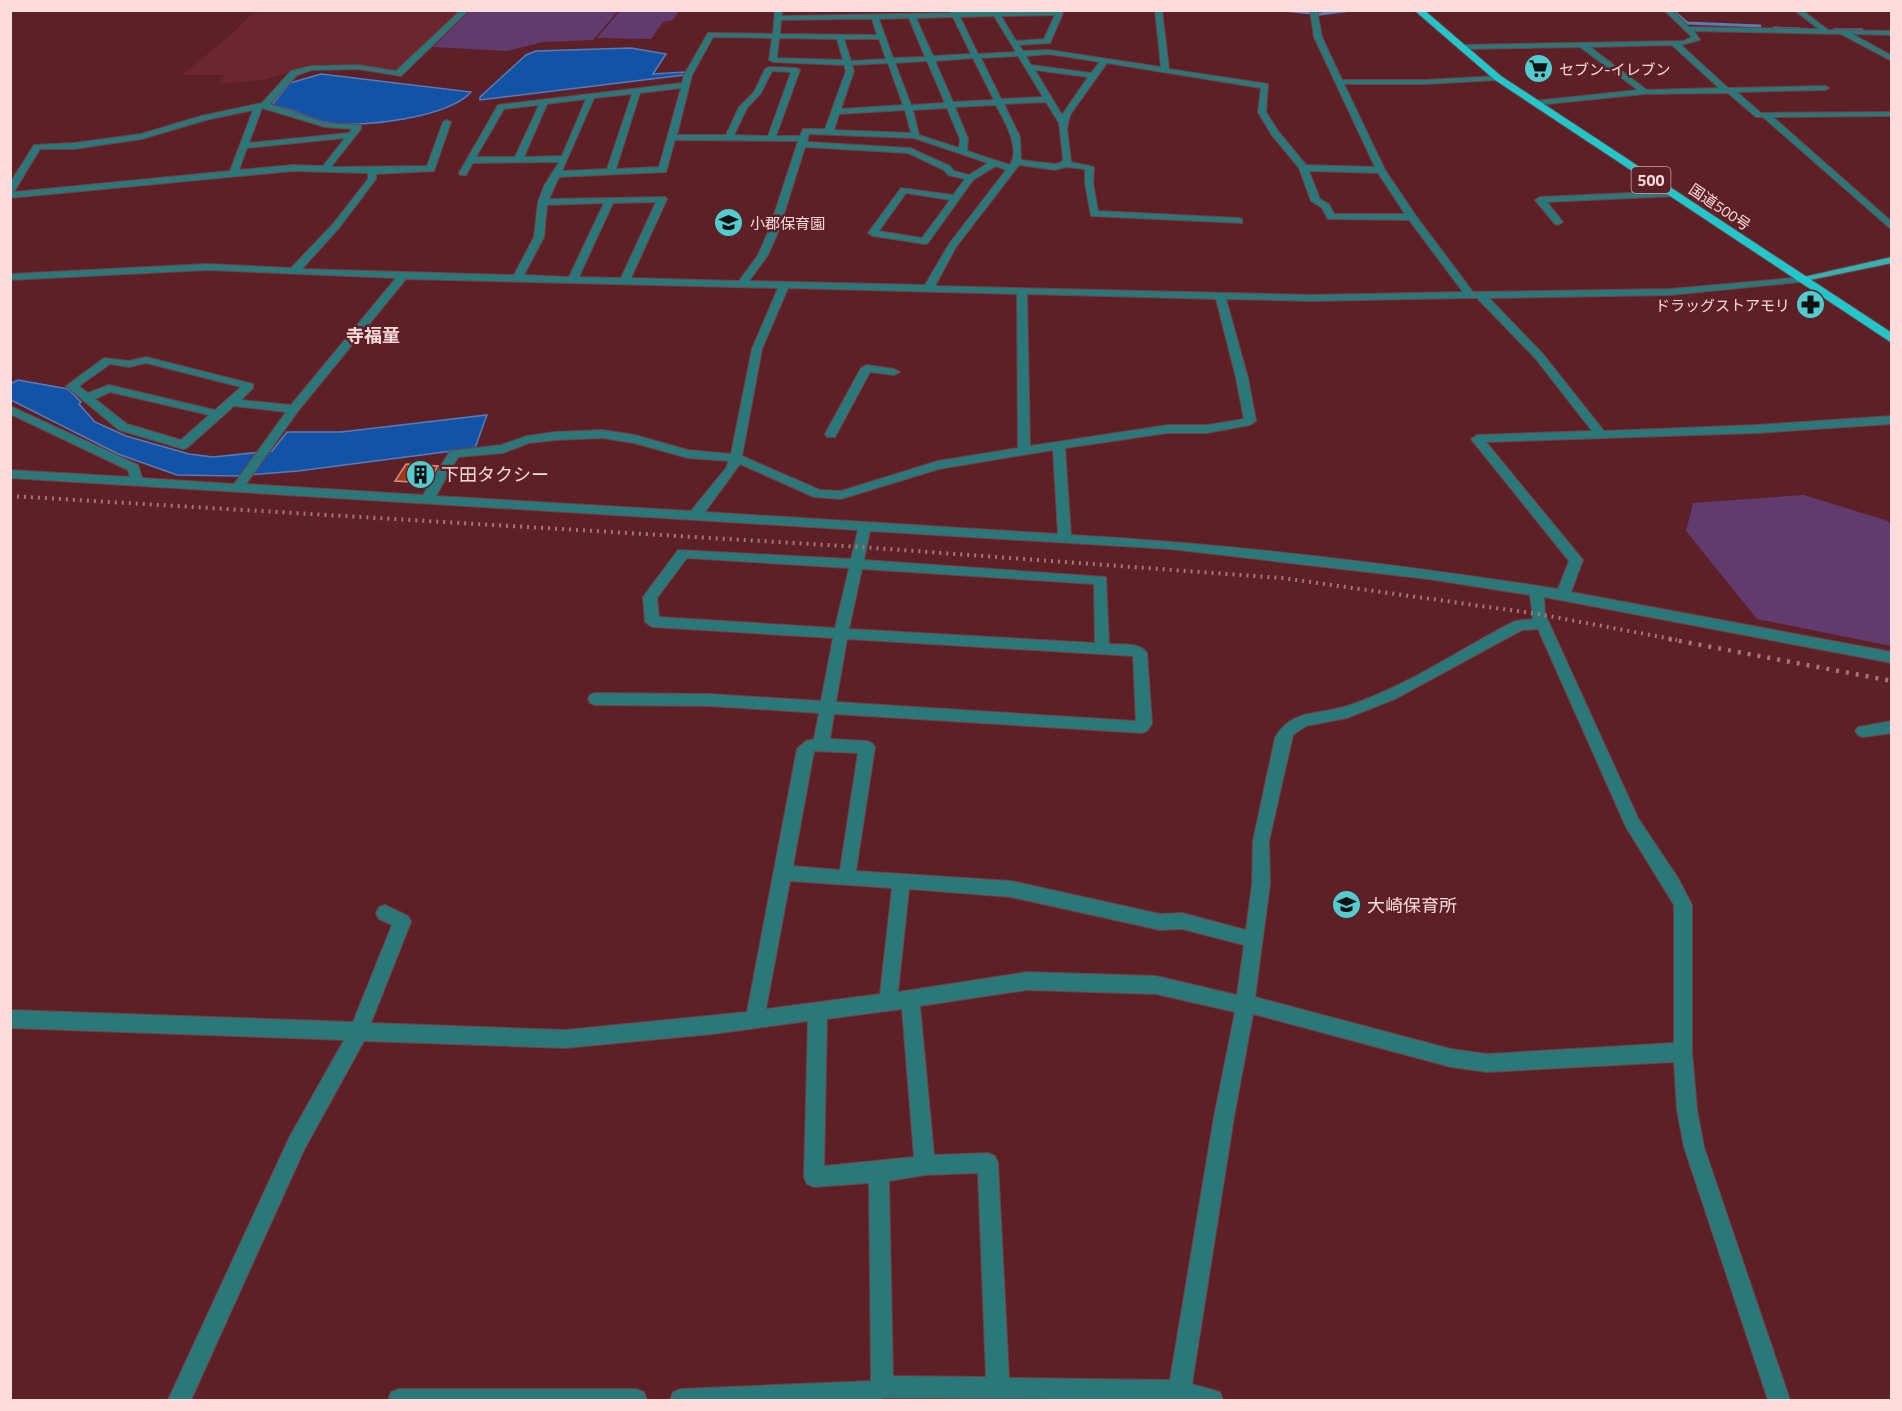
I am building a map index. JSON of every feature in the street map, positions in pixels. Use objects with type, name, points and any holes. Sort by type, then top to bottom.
[{"type":"highway","name":"国道500号","points":[[1418,10],[1498,78],[1892,339]]},
{"type":"main road","points":[[1800,279],[1892,260]]},
{"type":"street","points":[[234,173],[262,106],[294,73],[328,66],[358,67],[398,74],[466,10]]},
{"type":"street","points":[[1158,10],[1165,71]]},
{"type":"street","points":[[1312,10],[1318,37],[1382,170],[1412,217],[1476,296],[1539,356],[1600,434]]},
{"type":"street","points":[[1461,47],[1685,43],[1697,38],[1666,10]]},
{"type":"street","points":[[1797,10],[1827,32]]},
{"type":"street","points":[[928,289],[952,246],[1014,165],[1016,136],[954,12]]},
{"type":"street","points":[[1014,43],[1047,41],[1059,13],[954,12],[875,18],[778,14],[773,60],[849,63],[1049,52],[1265,86],[1262,112],[1274,132],[1284,141],[1303,168],[1316,201],[1326,206],[1332,217],[1412,217]]},
{"type":"street","points":[[995,12],[1063,123],[1069,153],[1066,164]]},
{"type":"street","points":[[911,14],[964,139],[963,151]]},
{"type":"street","points":[[875,18],[916,132],[915,136]]},
{"type":"street","points":[[1689,29],[1891,33]]},
{"type":"street","points":[[1841,32],[1892,59]]},
{"type":"street","points":[[555,174],[662,171],[690,70],[711,35],[881,37]]},
{"type":"street","points":[[829,131],[850,71],[840,37]]},
{"type":"street","points":[[1674,43],[1759,116],[1892,114]]},
{"type":"street","points":[[1581,44],[1646,92]]},
{"type":"street","points":[[1063,123],[1073,105],[1106,60]]},
{"type":"street","points":[[1029,67],[1095,76]]},
{"type":"street","points":[[729,137],[743,107],[757,93],[769,69],[796,70],[771,138]]},
{"type":"street","points":[[1340,82],[1425,82],[1498,78]]},
{"type":"street","points":[[463,173],[501,107],[686,85]]},
{"type":"street","points":[[1537,103],[1646,92],[1825,88]]},
{"type":"street","points":[[611,172],[637,91]]},
{"type":"street","points":[[518,278],[539,237],[543,202],[555,174],[565,159],[591,97]]},
{"type":"street","points":[[835,112],[1048,99]]},
{"type":"street","points":[[518,160],[544,102]]},
{"type":"street","points":[[10,193],[37,147],[74,146],[142,136],[204,118],[262,106],[325,125],[358,127],[327,168]]},
{"type":"street","points":[[1765,115],[1892,227]]},
{"type":"street","points":[[10,193],[293,168],[372,171],[431,169],[447,122]]},
{"type":"street","points":[[742,284],[763,255],[774,230],[806,131],[915,136],[963,151],[993,164],[1054,166],[1066,164],[1090,167],[1089,183],[1094,214],[1239,221]]},
{"type":"street","points":[[244,146],[352,135]]},
{"type":"street","points":[[672,136],[771,138],[910,151],[947,168],[951,173],[970,178]]},
{"type":"street","points":[[470,160],[565,159]]},
{"type":"street","points":[[954,198],[904,190],[873,233],[925,242],[970,178],[993,164]]},
{"type":"street","points":[[1303,168],[1382,170]]},
{"type":"street","points":[[294,271],[336,226],[372,179],[372,171]]},
{"type":"street","points":[[1558,222],[1540,200],[1673,194]]},
{"type":"street","points":[[573,279],[610,200]]},
{"type":"street","points":[[543,202],[662,200],[625,280]]},
{"type":"street","points":[[10,277],[207,267],[404,275],[1311,298],[1670,292],[1800,279]]},
{"type":"street","points":[[238,487],[294,409],[404,275]]},
{"type":"street","points":[[694,517],[732,469],[758,349],[784,285]]},
{"type":"street","points":[[1022,291],[1024,450]]},
{"type":"street","points":[[428,498],[454,454],[502,449],[527,440],[555,436],[602,434],[644,441],[688,454],[736,458],[818,494],[841,495],[938,465],[1146,432],[1207,429],[1250,421],[1242,378],[1220,296]]},
{"type":"street","points":[[108,360],[129,364],[146,360],[249,386],[183,445],[123,427],[87,398],[72,386],[108,360]]},
{"type":"street","points":[[831,434],[867,368],[894,372]]},
{"type":"street","points":[[87,398],[109,388],[218,414]]},
{"type":"street","points":[[232,402],[294,409]]},
{"type":"street","points":[[10,409],[134,468],[136,477],[133,482]]},
{"type":"street","points":[[1563,595],[1576,560],[1477,439],[1757,429],[1892,420]]},
{"type":"street","points":[[1059,446],[1065,539]]},
{"type":"street","points":[[10,474],[1170,545],[1328,561],[1563,595],[1892,658]]},
{"type":"street","points":[[821,744],[841,632],[865,526]]},
{"type":"street","points":[[595,699],[709,700],[1142,727],[1144,724],[1140,653],[1102,648],[652,622],[650,597],[682,553],[1101,580],[1102,648]]},
{"type":"street","points":[[1538,592],[1537,608],[1542,622],[1632,822],[1672,883],[1683,905],[1683,1052],[1687,1110],[1694,1147],[1779,1401]]},
{"type":"street","points":[[1179,1396],[1224,1117],[1246,1005],[1255,940],[1261,841],[1282,738],[1287,727],[1348,712],[1520,625],[1542,622]]},
{"type":"street","points":[[1863,731],[1892,727]]},
{"type":"street","points":[[755,1019],[805,749],[821,744],[867,747],[847,876]]},
{"type":"street","points":[[783,873],[1011,889],[1160,922],[1182,921],[1255,940]]},
{"type":"street","points":[[888,1002],[901,882]]},
{"type":"street","points":[[179,1401],[297,1143],[358,1033],[402,922],[385,913]]},
{"type":"street","points":[[10,1019],[565,1039],[755,1019],[1027,981],[1156,985],[1246,1005],[1451,1059],[1487,1063],[1683,1052]]},
{"type":"street","points":[[910,999],[925,1166]]},
{"type":"street","points":[[818,1011],[814,1177],[879,1173],[925,1166],[988,1163],[998,1389]]},
{"type":"street","points":[[879,1173],[889,1392]]},
{"type":"street","points":[[681,1401],[998,1389],[1179,1396],[1212,1401]]},
{"type":"street","points":[[399,1401],[636,1401]]},
{"type":"shaded area","points":[[471,10],[618,11],[593,40],[543,42],[507,51],[433,47]]},
{"type":"shaded area","points":[[254,11],[462,11],[399,69],[392,71],[353,65],[323,64],[262,80],[219,84],[225,75],[182,75],[234,32]]},
{"type":"shaded area","points":[[620,11],[679,11],[673,20],[663,22],[651,39],[597,38]]},
{"type":"shaded area","points":[[1804,495],[1888,521],[1891,525],[1891,646],[1757,619],[1686,531],[1693,503]]},
{"type":"water","points":[[631,48],[666,54],[653,74],[685,72],[684,75],[480,100],[480,97],[526,55],[536,51]]},
{"type":"water","points":[[321,74],[471,92],[460,101],[426,114],[364,124],[324,122],[274,106],[273,103],[290,83]]},
{"type":"water","points":[[18,380],[68,389],[81,402],[79,404],[95,422],[126,436],[189,454],[213,457],[272,451],[287,432],[341,432],[487,415],[475,448],[298,471],[235,476],[177,475],[118,454],[11,400],[10,384]]},
{"type":"building","name":"下田タクシー","points":[[406,464],[438,466],[428,483],[395,481]]},
{"type":"waterway","points":[[1284,10],[1320,14],[1352,10]]},
{"type":"waterway","points":[[1672,10],[1687,23],[1760,26]]},
{"type":"waterway","points":[[1774,28],[1800,29]]},
{"type":"waterway","points":[[1834,30],[1862,30]]},
{"type":"railway","points":[[10,496],[861,547],[1282,578],[1538,614],[1677,640]]},
{"type":"railway","points":[[1669,639],[1892,681]]},
{"type":"place","name":"セブン-イレブン","points":[[1538,69]]},
{"type":"place","name":"小郡保育園","points":[[729,223]]},
{"type":"place","name":"ドラッグストアモリ","points":[[1811,305]]},
{"type":"place","name":"下田タクシー","points":[[420,474]]},
{"type":"place","name":"大崎保育所","points":[[1346,905]]},
{"type":"district","name":"寺福童","points":[[373,335]]}]
